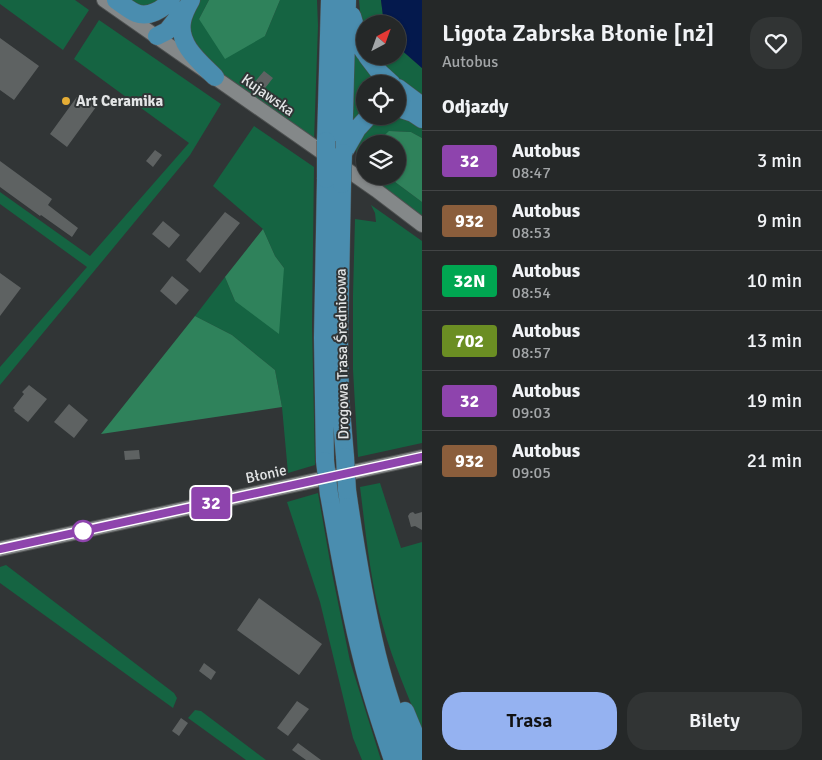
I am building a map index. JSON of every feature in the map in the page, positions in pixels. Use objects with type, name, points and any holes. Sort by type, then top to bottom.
[{"type":"main road","points":[[116,0],[137,14],[147,14],[164,8],[172,0]]},
{"type":"main road","points":[[172,0],[158,24],[157,36],[168,32],[191,0]]},
{"type":"main road","points":[[191,0],[184,13],[182,22],[181,31],[184,43],[214,77]]},
{"type":"main road","points":[[321,0],[329,65]]},
{"type":"main road","name":"Drogowa Trasa Średnicowa","points":[[330,0],[326,141],[334,182],[340,397],[348,490],[365,598],[378,656],[394,713],[411,760]]},
{"type":"main road","points":[[347,0],[356,30]]},
{"type":"main road","name":"Drogowa Trasa Średnicowa","points":[[347,0],[343,153],[334,182],[323,330],[325,461],[346,588],[362,660],[393,760]]},
{"type":"main road","points":[[374,65],[382,75]]},
{"type":"main road","points":[[406,94],[422,106]]},
{"type":"main road","points":[[406,110],[422,119]]},
{"type":"main road","points":[[343,153],[360,125]]},
{"type":"main road","points":[[365,598],[401,700],[422,752]]},
{"type":"street","name":"Kujawska","points":[[104,0],[419,222]]},
{"type":"street","name":"Błonie","points":[[0,549],[422,457]]},
{"type":"green space","points":[[0,0],[75,0],[89,10],[63,50],[0,4]]},
{"type":"green space","points":[[122,0],[167,0],[146,12]]},
{"type":"green space","points":[[196,0],[209,0],[199,19],[265,36],[280,0],[317,0],[318,26],[314,140],[230,82],[189,43],[188,14]]},
{"type":"green space","points":[[209,0],[280,0],[265,36],[225,59],[199,19]]},
{"type":"green space","points":[[359,0],[381,0],[383,15],[360,15]]},
{"type":"green space","points":[[99,20],[221,104],[190,155],[0,385],[0,367],[87,267],[0,204],[0,192],[90,256],[189,143],[74,59]]},
{"type":"green space","points":[[353,43],[356,47],[356,65],[370,65],[377,75],[356,75],[356,119],[351,124]]},
{"type":"green space","points":[[406,54],[422,68],[422,99],[406,85],[406,75],[394,75],[382,65],[406,65]]},
{"type":"green space","points":[[406,119],[422,124],[422,138],[411,132],[390,131],[385,135],[360,135],[369,125],[406,125]]},
{"type":"green space","points":[[254,126],[314,167],[312,326],[315,465],[288,473],[282,407],[275,370],[232,335],[195,316],[225,277],[235,301],[284,268],[275,256],[263,229],[213,186]]},
{"type":"green space","points":[[389,131],[411,132],[422,138],[422,202],[399,185],[406,185],[406,135],[385,135]]},
{"type":"green space","points":[[379,185],[399,185],[422,202],[422,216]]},
{"type":"green space","points":[[371,205],[422,241],[422,443],[358,457],[353,370],[355,219],[376,222],[375,213]]},
{"type":"green space","points":[[263,229],[275,256],[284,268],[279,334],[235,301],[225,277]]},
{"type":"green space","points":[[195,316],[232,335],[275,370],[282,407],[101,434]]},
{"type":"green space","points":[[380,483],[401,548],[422,542],[422,730],[387,639],[379,609],[366,540],[360,487]]},
{"type":"green space","points":[[318,493],[350,661],[381,760],[362,760],[353,738],[320,602],[287,502]]},
{"type":"green space","points":[[6,565],[174,693],[177,698],[173,708],[0,583],[0,567]]},
{"type":"green space","points":[[195,710],[201,711],[266,760],[246,760],[188,718]]},
{"type":"water","points":[[381,0],[422,0],[422,68],[406,54],[406,15],[383,15]]},
{"type":"building","points":[[0,38],[39,66],[14,100],[0,90]]},
{"type":"building","points":[[264,71],[273,78],[262,92],[253,84]]},
{"type":"building","points":[[79,94],[96,107],[67,147],[50,134]]},
{"type":"building","points":[[155,150],[162,155],[153,167],[146,161]]},
{"type":"building","points":[[0,161],[52,199],[48,205],[78,228],[72,237],[0,187]]},
{"type":"building","points":[[225,212],[240,223],[200,273],[186,260]]},
{"type":"building","points":[[163,221],[180,235],[169,248],[152,234]]},
{"type":"building","points":[[0,273],[21,288],[0,316]]},
{"type":"building","points":[[172,276],[189,290],[176,305],[160,291]]},
{"type":"building","points":[[29,385],[47,399],[28,422],[14,411],[13,408],[24,394],[22,392]]},
{"type":"building","points":[[69,404],[88,420],[74,438],[54,422]]},
{"type":"building","points":[[139,450],[140,459],[125,460],[124,451]]},
{"type":"building","points":[[413,512],[415,514],[422,512],[422,530],[415,526],[411,527],[408,516]]},
{"type":"building","points":[[259,598],[322,644],[299,675],[237,630]]},
{"type":"building","points":[[204,663],[216,672],[211,680],[199,671]]},
{"type":"building","points":[[297,701],[309,709],[288,736],[277,728]]},
{"type":"building","points":[[181,718],[188,723],[179,736],[172,731]]},
{"type":"building","points":[[298,743],[321,760],[306,760],[292,750]]},
{"type":"bus line","name":"32","points":[[0,549],[422,457]]},
{"type":"place","name":"Art Ceramika","points":[[66,101]]}]
